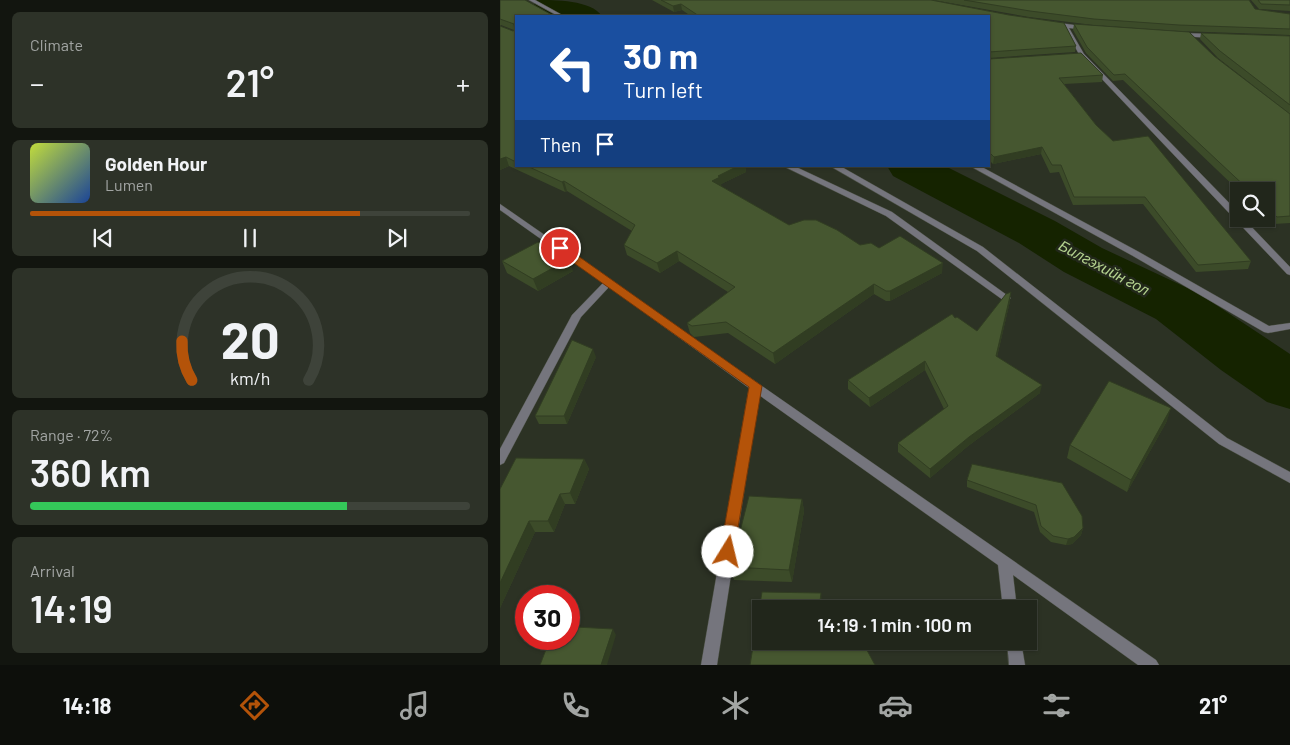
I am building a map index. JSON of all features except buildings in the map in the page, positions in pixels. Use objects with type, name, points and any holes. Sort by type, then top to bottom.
[{"type":"street","points":[[532,0],[560,15]]},
{"type":"street","points":[[1047,23],[1093,28]]},
{"type":"street","points":[[1066,26],[1082,54],[1230,209]]},
{"type":"street","points":[[1172,34],[1218,36]]},
{"type":"street","points":[[1190,35],[1195,40]]},
{"type":"street","points":[[1073,55],[1082,54]]},
{"type":"street","points":[[789,167],[889,214],[1006,298]]},
{"type":"street","points":[[836,167],[980,249],[1223,441],[1290,478]]},
{"type":"street","points":[[976,167],[1136,254],[1268,330],[1290,326]]},
{"type":"street","points":[[500,206],[1151,665]]},
{"type":"street","points":[[1248,227],[1290,272]]},
{"type":"street","points":[[500,460],[577,315],[608,283]]},
{"type":"street","points":[[710,665],[755,386]]},
{"type":"street","points":[[1004,562],[1009,600]]},
{"type":"street","points":[[1015,650],[1016,665]]},
{"type":"waterway","name":"Билгэхийн гол","points":[[553,0],[549,4],[552,6],[584,15]]},
{"type":"waterway","name":"Билгэхийн гол","points":[[911,167],[1037,232],[1083,260],[1177,306],[1243,355],[1290,385]]},
{"type":"route","points":[[560,248],[755,386],[728,552]]}]
